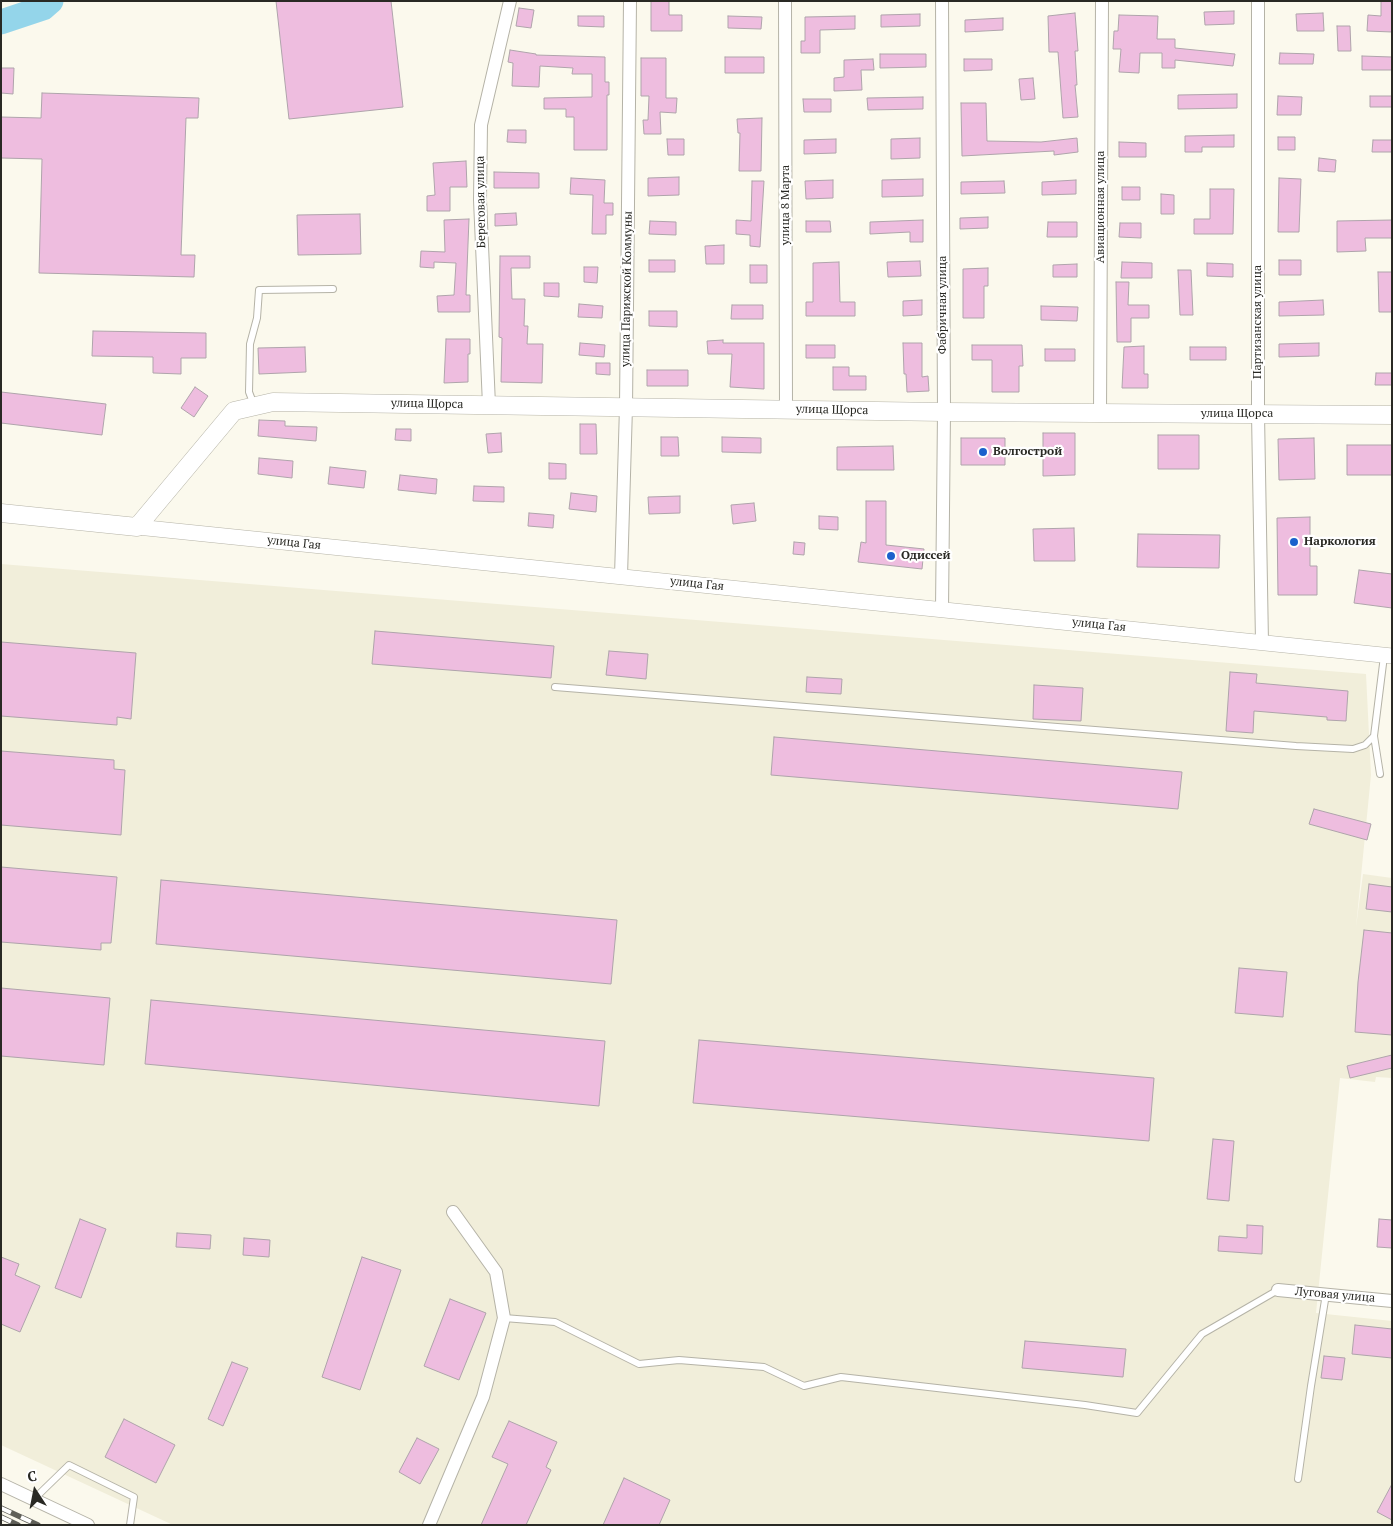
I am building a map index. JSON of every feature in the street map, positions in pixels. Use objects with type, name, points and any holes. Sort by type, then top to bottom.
[{"type":"main road","name":"улица Щорса","points":[[137,527],[234,411],[273,402],[944,412],[1392,415]]},
{"type":"main road","name":"улица Гая","points":[[1,512],[137,527]]},
{"type":"street","name":"Береговая улица","points":[[489,405],[480,200],[481,125],[510,1]]},
{"type":"street","name":"улица Парижской Коммуны","points":[[621,576],[626,407],[630,1]]},
{"type":"street","name":"улица 8 Марта","points":[[785,1],[786,409]]},
{"type":"street","name":"Фабричная улица","points":[[942,1],[944,412],[942,609]]},
{"type":"street","name":"Авиационная улица","points":[[1100,413],[1102,1]]},
{"type":"street","name":"Партизанская улица","points":[[1258,1],[1258,414],[1262,642]]},
{"type":"street","name":"улица Гая","points":[[137,527],[1388,656]]},
{"type":"street","points":[[429,1525],[483,1398],[504,1318],[496,1272],[453,1212]]},
{"type":"street","name":"Луговая улица","points":[[1278,1290],[1392,1301]]},
{"type":"street","points":[[1,1484],[88,1525]]},
{"type":"lane","points":[[254,406],[249,392],[250,344],[256,318],[259,290],[333,289]]},
{"type":"lane","points":[[1380,774],[1374,736],[1388,656]]},
{"type":"lane","points":[[556,687],[1296,746],[1353,749],[1365,745],[1374,736]]},
{"type":"lane","points":[[504,1318],[555,1322],[639,1364],[680,1360],[764,1367],[804,1386],[841,1377],[1085,1405],[1137,1413],[1202,1334],[1278,1290]]},
{"type":"lane","points":[[1298,1479],[1326,1294]]},
{"type":"lane","points":[[32,1500],[69,1465],[134,1497],[130,1525]]},
{"type":"shaded area","points":[[1,564],[1366,674],[1371,775],[1356,927],[1363,874],[1392,878],[1392,1078],[1376,1077],[1375,1082],[1340,1078],[1316,1313],[1392,1321],[1392,1525],[173,1525],[1,1445]]},
{"type":"building","points":[[276,1],[391,1],[403,107],[289,119]]},
{"type":"building","points":[[651,1],[669,1],[669,15],[682,15],[682,31],[651,31]]},
{"type":"building","points":[[1381,1],[1392,1],[1392,32],[1367,31],[1368,15],[1381,16]]},
{"type":"building","points":[[519,8],[534,10],[531,28],[516,26]]},
{"type":"building","points":[[1234,11],[1234,24],[1205,25],[1204,12]]},
{"type":"building","points":[[1075,13],[1078,51],[1075,51],[1077,85],[1075,85],[1078,117],[1063,118],[1058,52],[1049,52],[1048,16]]},
{"type":"building","points":[[1323,13],[1324,31],[1297,31],[1296,14]]},
{"type":"building","points":[[920,14],[920,26],[881,27],[881,15]]},
{"type":"building","points":[[1119,15],[1158,16],[1157,39],[1175,39],[1175,48],[1235,54],[1233,66],[1175,60],[1175,68],[1162,68],[1162,53],[1140,53],[1139,73],[1119,72],[1121,49],[1113,49],[1114,31],[1118,31]]},
{"type":"building","points":[[578,16],[604,16],[604,27],[578,26]]},
{"type":"building","points":[[728,16],[762,17],[761,29],[728,28]]},
{"type":"building","points":[[855,16],[855,29],[820,30],[820,53],[801,53],[801,41],[805,41],[805,17]]},
{"type":"building","points":[[1003,18],[1003,30],[965,32],[965,20]]},
{"type":"building","points":[[1337,26],[1350,26],[1351,51],[1338,51]]},
{"type":"building","points":[[510,50],[536,55],[605,57],[605,82],[609,82],[609,95],[607,95],[607,150],[574,150],[574,117],[566,117],[566,109],[544,109],[544,98],[592,97],[592,74],[572,74],[573,68],[540,66],[539,87],[512,86],[513,63],[508,62]]},
{"type":"building","points":[[1280,53],[1314,54],[1313,64],[1279,64]]},
{"type":"building","points":[[880,54],[926,54],[926,67],[880,68]]},
{"type":"building","points":[[1362,56],[1392,57],[1392,70],[1362,70]]},
{"type":"building","points":[[725,57],[764,57],[764,73],[725,73]]},
{"type":"building","points":[[641,58],[666,58],[666,98],[677,98],[676,113],[660,112],[661,134],[644,134],[643,120],[648,120],[649,96],[641,96]]},
{"type":"building","points":[[873,59],[874,70],[861,70],[862,90],[834,91],[834,78],[844,77],[844,60]]},
{"type":"building","points":[[964,59],[992,59],[992,70],[964,71]]},
{"type":"building","points":[[1,68],[14,68],[13,94],[1,93]]},
{"type":"building","points":[[1033,78],[1035,99],[1021,100],[1019,79]]},
{"type":"building","points":[[42,93],[199,98],[198,118],[186,118],[181,255],[195,255],[194,277],[39,273],[42,159],[1,158],[1,117],[41,118]]},
{"type":"building","points":[[1237,94],[1237,108],[1178,109],[1178,95]]},
{"type":"building","points":[[1278,96],[1302,97],[1301,115],[1277,115]]},
{"type":"building","points":[[1370,96],[1392,96],[1392,107],[1370,107]]},
{"type":"building","points":[[923,97],[923,109],[868,110],[867,98]]},
{"type":"building","points":[[803,99],[831,99],[831,112],[804,112]]},
{"type":"building","points":[[961,103],[986,103],[987,141],[1041,142],[1077,138],[1078,152],[1054,155],[1054,151],[962,156]]},
{"type":"building","points":[[762,118],[761,171],[739,171],[740,133],[738,133],[737,119]]},
{"type":"building","points":[[508,130],[526,130],[526,143],[507,142]]},
{"type":"building","points":[[1234,135],[1234,147],[1202,147],[1202,152],[1185,152],[1185,136]]},
{"type":"building","points":[[1278,137],[1295,137],[1295,150],[1278,150]]},
{"type":"building","points":[[920,138],[920,158],[891,159],[891,139]]},
{"type":"building","points":[[667,139],[684,139],[684,155],[668,155]]},
{"type":"building","points":[[836,139],[836,153],[804,154],[804,140]]},
{"type":"building","points":[[1373,140],[1392,140],[1392,152],[1372,152]]},
{"type":"building","points":[[1119,142],[1146,143],[1146,157],[1119,157]]},
{"type":"building","points":[[1319,158],[1336,160],[1335,172],[1318,171]]},
{"type":"building","points":[[466,161],[467,187],[450,187],[450,211],[427,211],[427,196],[435,195],[433,163]]},
{"type":"building","points":[[494,172],[539,173],[539,188],[494,188]]},
{"type":"building","points":[[679,177],[679,195],[648,196],[648,178]]},
{"type":"building","points":[[571,178],[605,180],[604,203],[613,203],[613,215],[606,215],[606,234],[592,234],[593,195],[570,194]]},
{"type":"building","points":[[1279,178],[1301,179],[1299,232],[1278,232]]},
{"type":"building","points":[[923,179],[923,196],[882,197],[882,180]]},
{"type":"building","points":[[833,180],[833,198],[806,199],[805,181]]},
{"type":"building","points":[[1076,180],[1076,194],[1042,195],[1042,182]]},
{"type":"building","points":[[752,181],[764,181],[760,247],[750,246],[750,235],[736,234],[736,220],[751,221]]},
{"type":"building","points":[[1004,181],[1005,193],[961,194],[961,182]]},
{"type":"building","points":[[1122,187],[1140,187],[1140,200],[1122,200]]},
{"type":"building","points":[[1210,189],[1234,189],[1233,234],[1194,234],[1194,219],[1210,219]]},
{"type":"building","points":[[1161,194],[1174,195],[1174,214],[1161,214]]},
{"type":"building","points":[[516,213],[517,225],[495,226],[495,214]]},
{"type":"building","points":[[360,214],[361,254],[298,255],[297,215]]},
{"type":"building","points":[[988,217],[988,228],[960,229],[960,218]]},
{"type":"building","points":[[469,219],[466,295],[470,295],[470,312],[438,312],[437,296],[454,295],[456,263],[434,262],[434,268],[420,267],[421,251],[445,252],[444,220]]},
{"type":"building","points":[[923,220],[923,242],[910,242],[910,232],[870,234],[870,222]]},
{"type":"building","points":[[1392,220],[1392,238],[1365,238],[1366,251],[1337,252],[1337,221]]},
{"type":"building","points":[[650,221],[676,222],[676,235],[649,234]]},
{"type":"building","points":[[806,221],[830,221],[831,232],[806,232]]},
{"type":"building","points":[[1048,222],[1077,222],[1077,237],[1047,237]]},
{"type":"building","points":[[1120,223],[1141,223],[1141,238],[1119,237]]},
{"type":"building","points":[[724,245],[724,264],[706,264],[705,246]]},
{"type":"building","points":[[500,256],[530,256],[530,268],[511,268],[512,299],[525,299],[524,326],[528,326],[527,344],[543,344],[542,383],[501,382],[502,338],[499,337]]},
{"type":"building","points":[[649,260],[675,260],[675,272],[649,272]]},
{"type":"building","points":[[1279,260],[1301,260],[1301,275],[1279,275]]},
{"type":"building","points":[[920,261],[921,276],[888,277],[887,262]]},
{"type":"building","points":[[839,262],[840,302],[855,302],[855,316],[806,316],[806,302],[813,302],[813,263]]},
{"type":"building","points":[[1122,262],[1152,263],[1152,278],[1121,278]]},
{"type":"building","points":[[1207,263],[1233,264],[1233,277],[1207,276]]},
{"type":"building","points":[[1077,264],[1077,277],[1053,277],[1053,265]]},
{"type":"building","points":[[750,265],[767,265],[767,283],[750,283]]},
{"type":"building","points":[[584,267],[598,267],[597,283],[584,282]]},
{"type":"building","points":[[988,268],[988,286],[984,286],[984,318],[963,318],[963,269]]},
{"type":"building","points":[[1178,270],[1191,270],[1193,315],[1180,315]]},
{"type":"building","points":[[1378,272],[1392,272],[1392,312],[1379,312]]},
{"type":"building","points":[[1116,282],[1129,282],[1128,305],[1149,305],[1149,318],[1131,318],[1131,342],[1117,342]]},
{"type":"building","points":[[544,283],[559,283],[559,297],[544,296]]},
{"type":"building","points":[[922,300],[922,315],[903,316],[903,301]]},
{"type":"building","points":[[1323,300],[1324,315],[1279,316],[1279,302]]},
{"type":"building","points":[[579,304],[603,306],[602,318],[578,317]]},
{"type":"building","points":[[732,305],[763,305],[763,319],[731,319]]},
{"type":"building","points":[[1041,306],[1078,307],[1077,321],[1041,320]]},
{"type":"building","points":[[649,311],[677,311],[677,327],[649,326]]},
{"type":"building","points":[[93,331],[206,333],[206,358],[181,358],[181,374],[153,373],[153,357],[92,356]]},
{"type":"building","points":[[446,339],[470,339],[468,382],[444,383]]},
{"type":"building","points":[[723,340],[723,343],[764,343],[764,389],[730,387],[732,354],[708,354],[707,341]]},
{"type":"building","points":[[580,343],[605,345],[604,357],[579,355]]},
{"type":"building","points":[[903,343],[922,343],[922,377],[928,376],[929,391],[907,392],[906,374],[904,374]]},
{"type":"building","points":[[1319,343],[1319,356],[1279,357],[1279,344]]},
{"type":"building","points":[[806,345],[835,345],[835,358],[806,358]]},
{"type":"building","points":[[972,345],[1022,345],[1023,366],[1019,366],[1019,392],[992,392],[992,360],[972,360]]},
{"type":"building","points":[[1144,346],[1144,374],[1148,374],[1148,388],[1122,388],[1124,347]]},
{"type":"building","points":[[305,347],[306,372],[259,374],[258,348]]},
{"type":"building","points":[[1190,347],[1226,347],[1226,360],[1190,360]]},
{"type":"building","points":[[1045,349],[1075,349],[1075,361],[1045,361]]},
{"type":"building","points":[[596,363],[610,363],[610,375],[596,374]]},
{"type":"building","points":[[833,367],[849,367],[849,376],[866,376],[866,390],[833,390]]},
{"type":"building","points":[[647,370],[688,370],[688,386],[647,386]]},
{"type":"building","points":[[1376,373],[1392,373],[1392,385],[1375,385]]},
{"type":"building","points":[[195,387],[208,396],[194,417],[181,408]]},
{"type":"building","points":[[1,392],[106,404],[102,435],[1,423]]},
{"type":"building","points":[[259,420],[285,421],[285,426],[317,427],[316,441],[258,436]]},
{"type":"building","points":[[580,424],[596,424],[597,454],[580,454]]},
{"type":"building","points":[[396,429],[411,429],[411,441],[395,440]]},
{"type":"building","points":[[501,433],[502,452],[488,453],[486,434]]},
{"type":"building","points":[[1043,433],[1075,433],[1075,475],[1043,476]]},
{"type":"building","points":[[1158,435],[1199,435],[1199,469],[1158,469]]},
{"type":"building","points":[[661,437],[678,437],[679,456],[661,456]]},
{"type":"building","points":[[722,437],[761,438],[761,453],[722,452]]},
{"type":"building","name":"Волгострой","points":[[961,438],[1005,438],[1005,465],[961,465]]},
{"type":"building","points":[[1314,438],[1315,479],[1279,480],[1278,439]]},
{"type":"building","points":[[1347,445],[1392,445],[1392,475],[1347,475]]},
{"type":"building","points":[[893,446],[894,470],[837,470],[837,447]]},
{"type":"building","points":[[259,458],[293,461],[292,478],[258,474]]},
{"type":"building","points":[[549,463],[566,464],[566,479],[549,479]]},
{"type":"building","points":[[330,467],[366,471],[364,488],[328,484]]},
{"type":"building","points":[[400,475],[437,479],[436,494],[398,490]]},
{"type":"building","points":[[474,486],[504,487],[504,502],[473,501]]},
{"type":"building","points":[[571,493],[597,496],[596,512],[569,509]]},
{"type":"building","points":[[680,496],[680,513],[649,514],[648,497]]},
{"type":"building","points":[[866,501],[886,501],[886,545],[924,549],[922,569],[858,562],[861,542],[866,543]]},
{"type":"building","points":[[754,503],[756,521],[733,524],[731,505]]},
{"type":"building","points":[[529,513],[554,515],[553,528],[528,526]]},
{"type":"building","points":[[819,516],[838,517],[838,530],[819,529]]},
{"type":"building","name":"Наркология","points":[[1310,517],[1310,566],[1317,566],[1317,595],[1278,595],[1277,518]]},
{"type":"building","points":[[1074,528],[1075,561],[1034,561],[1033,529]]},
{"type":"building","points":[[1138,534],[1220,535],[1219,568],[1137,567]]},
{"type":"building","points":[[794,542],[805,543],[804,555],[793,554]]},
{"type":"building","points":[[1359,570],[1392,574],[1392,608],[1354,603]]},
{"type":"building","points":[[375,631],[554,646],[551,678],[372,664]]},
{"type":"building","points":[[1,642],[136,653],[131,719],[117,717],[117,725],[1,716]]},
{"type":"building","points":[[609,651],[648,654],[646,679],[606,675]]},
{"type":"building","points":[[1230,672],[1257,674],[1256,683],[1348,691],[1346,721],[1327,720],[1327,717],[1254,711],[1253,733],[1226,731]]},
{"type":"building","points":[[807,677],[842,679],[841,694],[806,692]]},
{"type":"building","points":[[1034,685],[1083,688],[1081,721],[1033,719]]},
{"type":"building","points":[[774,737],[1182,772],[1178,809],[771,775]]},
{"type":"building","points":[[1,751],[114,760],[114,769],[125,770],[121,835],[1,825]]},
{"type":"building","points":[[1314,809],[1371,824],[1367,840],[1309,824]]},
{"type":"building","points":[[1,867],[117,877],[111,943],[101,943],[101,950],[1,942]]},
{"type":"building","points":[[161,880],[617,920],[611,984],[156,944]]},
{"type":"building","points":[[1369,884],[1392,887],[1392,912],[1366,909]]},
{"type":"building","points":[[1364,930],[1392,933],[1392,1035],[1355,1032]]},
{"type":"building","points":[[1239,968],[1287,972],[1283,1017],[1235,1013]]},
{"type":"building","points":[[1,988],[110,998],[104,1065],[1,1056]]},
{"type":"building","points":[[151,1000],[605,1041],[599,1106],[145,1064]]},
{"type":"building","points":[[699,1040],[1154,1078],[1149,1141],[693,1103]]},
{"type":"building","points":[[1392,1055],[1392,1068],[1350,1078],[1347,1066]]},
{"type":"building","points":[[1213,1139],[1234,1141],[1229,1201],[1207,1199]]},
{"type":"building","points":[[80,1219],[106,1229],[81,1298],[55,1288]]},
{"type":"building","points":[[1379,1219],[1392,1220],[1392,1248],[1377,1247]]},
{"type":"building","points":[[1247,1225],[1263,1226],[1262,1254],[1218,1251],[1219,1236],[1247,1238]]},
{"type":"building","points":[[177,1233],[211,1235],[210,1249],[176,1247]]},
{"type":"building","points":[[244,1238],[270,1240],[269,1257],[243,1255]]},
{"type":"building","points":[[1,1257],[19,1264],[15,1275],[40,1286],[20,1332],[1,1324]]},
{"type":"building","points":[[362,1257],[401,1270],[360,1390],[322,1377]]},
{"type":"building","points":[[450,1299],[486,1313],[459,1380],[424,1366]]},
{"type":"building","points":[[1355,1325],[1392,1329],[1392,1358],[1352,1354]]},
{"type":"building","points":[[1025,1341],[1126,1349],[1123,1377],[1022,1368]]},
{"type":"building","points":[[1324,1356],[1345,1358],[1342,1380],[1321,1378]]},
{"type":"building","points":[[232,1362],[248,1368],[223,1426],[208,1419]]},
{"type":"building","points":[[124,1419],[175,1445],[156,1483],[105,1457]]},
{"type":"building","points":[[509,1421],[557,1442],[546,1467],[551,1470],[526,1525],[481,1525],[508,1464],[492,1457]]},
{"type":"building","points":[[417,1438],[439,1449],[420,1484],[399,1472]]},
{"type":"building","points":[[624,1478],[670,1500],[659,1525],[603,1525]]},
{"type":"building","points":[[1392,1484],[1392,1520],[1377,1512]]},
{"type":"waterway","points":[[1,22],[43,8],[51,1]]},
{"type":"railway","points":[[1,1508],[38,1525]]},
{"type":"railway","points":[[1,1517],[18,1525]]},
{"type":"place","name":"Волгострой","points":[[983,452]]},
{"type":"place","name":"Наркология","points":[[1294,542]]},
{"type":"place","name":"Одиссей","points":[[891,556]]}]
